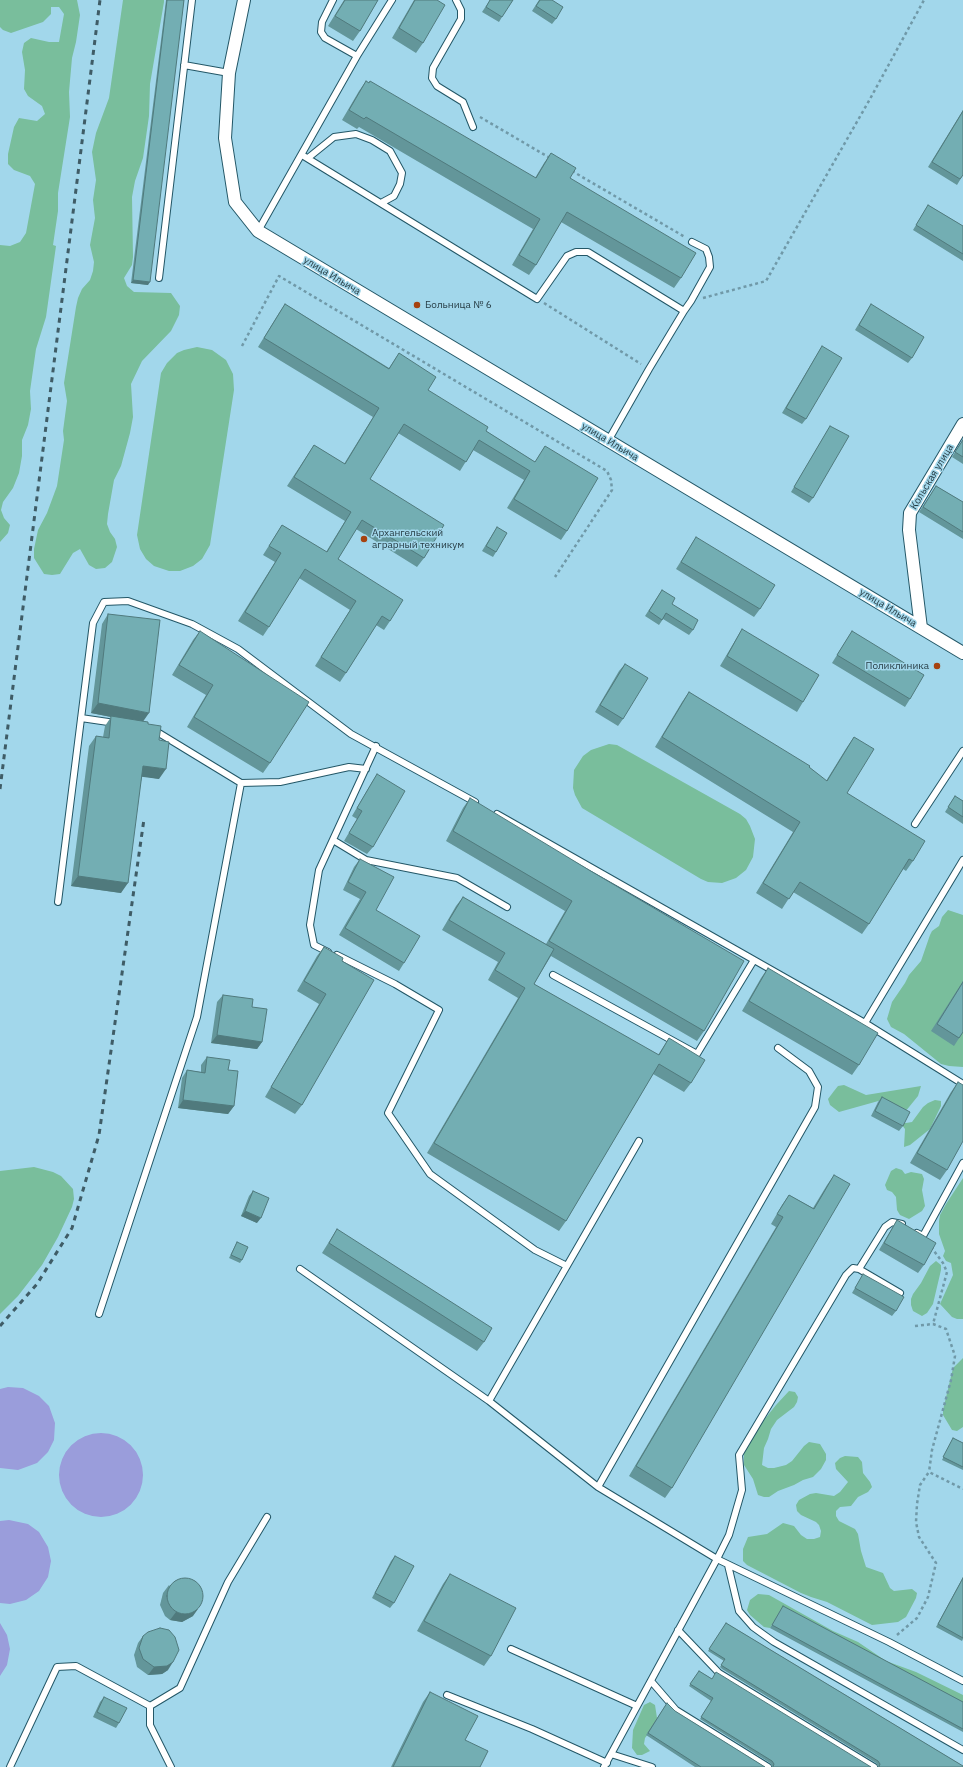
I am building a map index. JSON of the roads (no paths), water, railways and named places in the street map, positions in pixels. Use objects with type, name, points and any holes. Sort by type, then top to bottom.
[{"type":"street","points":[[244,0],[229,73],[225,138],[236,202],[258,231]]},
{"type":"street","name":"улица Ильича","points":[[258,231],[963,653]]},
{"type":"street","name":"Кольская улица","points":[[921,628],[909,530],[910,513],[963,424]]},
{"type":"lane","points":[[159,278],[192,0]]},
{"type":"lane","points":[[333,0],[322,22],[321,32],[325,38],[357,56]]},
{"type":"lane","points":[[258,231],[357,56],[392,0]]},
{"type":"lane","points":[[456,0],[461,10],[461,19],[433,68],[432,78],[437,86],[463,102],[473,127]]},
{"type":"lane","points":[[184,64],[229,73]]},
{"type":"lane","points":[[308,158],[334,137],[356,134],[372,140],[390,151],[402,173],[400,184],[394,196],[381,203]]},
{"type":"lane","points":[[302,154],[537,299],[567,256],[576,252],[588,252],[684,311]]},
{"type":"lane","points":[[608,441],[648,369],[684,311],[692,302],[710,267],[709,256],[706,249],[692,242]]},
{"type":"lane","points":[[58,902],[93,624],[104,602],[128,601],[192,624],[238,649],[351,734],[376,746],[484,807]]},
{"type":"lane","points":[[81,718],[119,724]]},
{"type":"lane","points":[[149,729],[157,730],[241,782],[280,782],[349,767],[366,769]]},
{"type":"lane","points":[[376,746],[319,870],[310,925],[314,945],[395,984],[439,1010],[388,1113],[430,1174],[535,1250],[567,1266]]},
{"type":"lane","points":[[915,824],[963,751]]},
{"type":"lane","points":[[99,1314],[198,1017],[241,782]]},
{"type":"lane","points":[[491,811],[865,1023],[963,1084]]},
{"type":"lane","points":[[333,840],[366,860],[457,878],[507,906]]},
{"type":"lane","points":[[865,1023],[963,860]]},
{"type":"lane","points":[[554,975],[697,1054],[754,960]]},
{"type":"lane","points":[[598,1487],[815,1107],[818,1086],[809,1071],[778,1048]]},
{"type":"lane","points":[[489,1401],[639,1141]]},
{"type":"lane","points":[[859,1269],[885,1227],[892,1222],[901,1223],[923,1236],[963,1163]]},
{"type":"lane","points":[[447,1695],[532,1730],[605,1765],[729,1535],[742,1490],[739,1455],[846,1275],[852,1268],[859,1269],[900,1293]]},
{"type":"lane","points":[[300,1269],[489,1401],[598,1487],[728,1565],[755,1576],[889,1642],[963,1681]]},
{"type":"lane","points":[[150,1706],[180,1688],[228,1582],[267,1517]]},
{"type":"lane","points":[[728,1565],[739,1611],[753,1627],[774,1642],[963,1750]]},
{"type":"lane","points":[[678,1630],[719,1673],[874,1767]]},
{"type":"lane","points":[[511,1649],[637,1706]]},
{"type":"lane","points":[[10,1767],[57,1667],[76,1666],[150,1706]]},
{"type":"lane","points":[[651,1681],[676,1710],[768,1767]]},
{"type":"lane","points":[[150,1706],[150,1725],[171,1767]]},
{"type":"lane","points":[[611,1754],[652,1767]]},
{"type":"water","points":[[8,1387],[23,1388],[39,1396],[49,1406],[55,1423],[54,1440],[48,1452],[37,1463],[18,1470],[0,1468],[0,1389]]},
{"type":"water","points":[[101,1433],[117,1436],[131,1445],[140,1459],[143,1475],[140,1491],[131,1505],[117,1514],[101,1517],[85,1514],[71,1505],[62,1491],[59,1475],[62,1459],[71,1445],[85,1436]]},
{"type":"water","points":[[9,1520],[28,1524],[39,1532],[48,1547],[51,1561],[48,1577],[39,1591],[26,1600],[10,1604],[0,1603],[0,1521]]},
{"type":"water","points":[[0,1623],[7,1635],[10,1649],[7,1665],[0,1676]]},
{"type":"railway","points":[[0,789],[100,0]]},
{"type":"railway","points":[[0,1326],[37,1284],[72,1228],[99,1135],[144,819]]},
{"type":"place","name":"Больница № 6","points":[[417,305]]},
{"type":"place","name":"Архангельский аграрный техникум","points":[[364,539]]},
{"type":"place","name":"Поликлиника","points":[[937,666]]}]
